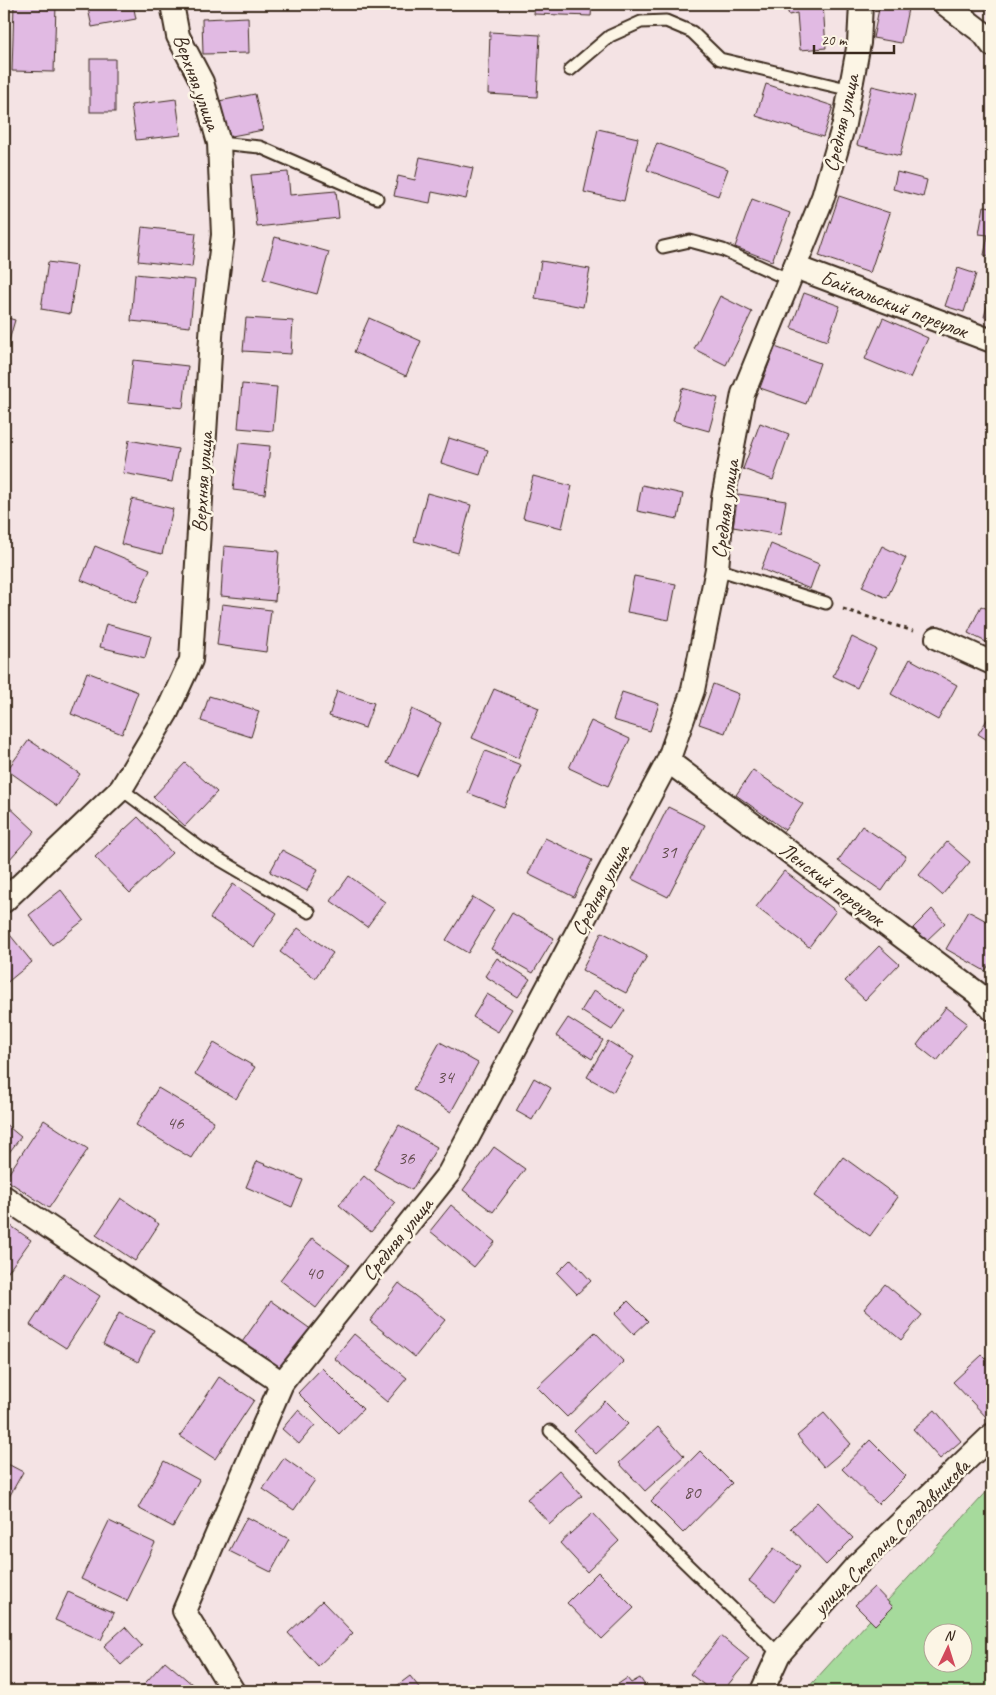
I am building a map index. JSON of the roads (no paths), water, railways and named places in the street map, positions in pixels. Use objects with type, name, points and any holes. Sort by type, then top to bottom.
[{"type":"street","name":"Верхняя улица","points":[[4,901],[121,788],[168,712],[191,660],[212,321],[224,235],[219,143],[202,82],[178,36],[172,4]]},
{"type":"street","name":"Средняя улица","points":[[233,1691],[184,1611],[282,1383],[449,1173],[668,761],[692,690],[717,569],[723,498],[743,394],[823,197],[844,124],[859,43],[862,4]]},
{"type":"street","points":[[945,4],[984,33],[992,45]]},
{"type":"street","name":"Байкальский переулок","points":[[793,274],[992,341]]},
{"type":"street","points":[[937,638],[992,663]]},
{"type":"street","name":"Ленский переулок","points":[[668,761],[978,993],[992,1010]]},
{"type":"street","points":[[4,1197],[282,1383]]},
{"type":"street","name":"улица Степана Солодовникова","points":[[762,1691],[779,1654],[856,1566],[992,1435]]},
{"type":"lane","points":[[570,70],[610,36],[641,22],[666,21],[692,32],[720,59],[850,90]]},
{"type":"lane","points":[[219,143],[260,147],[377,198]]},
{"type":"lane","points":[[663,247],[690,241],[793,274]]},
{"type":"lane","points":[[717,569],[826,603]]},
{"type":"lane","points":[[121,788],[200,848],[309,912]]},
{"type":"lane","points":[[550,1431],[779,1654]]}]
